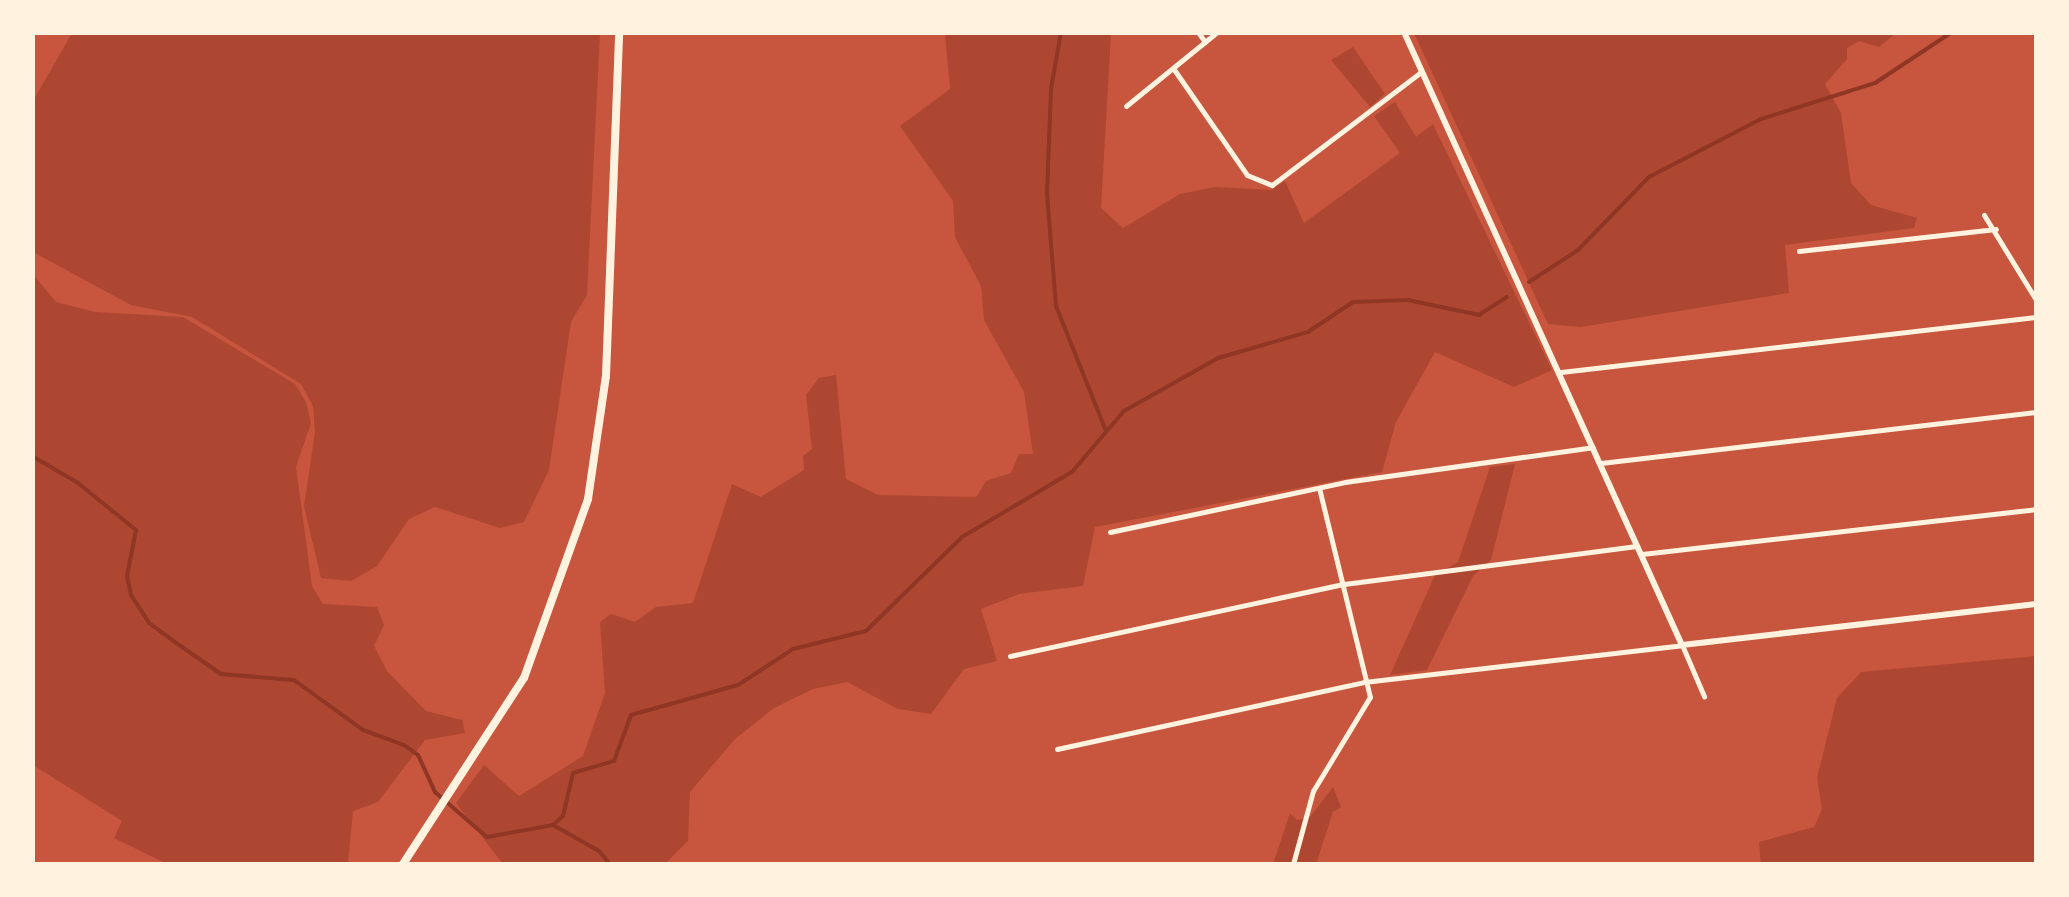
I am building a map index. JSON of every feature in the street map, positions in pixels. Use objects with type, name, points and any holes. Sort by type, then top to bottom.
[{"type":"main road","points":[[403,864],[524,678],[588,499],[606,376],[619,32]]},
{"type":"street","points":[[1198,32],[1205,42]]},
{"type":"street","points":[[1126,106],[1217,32]]},
{"type":"street","points":[[1404,32],[1562,372],[1704,696]]},
{"type":"street","points":[[1174,68],[1247,175],[1266,184],[1421,72]]},
{"type":"street","points":[[1984,215],[2036,300]]},
{"type":"street","points":[[1799,251],[1996,229]]},
{"type":"street","points":[[1562,372],[2036,317]]},
{"type":"street","points":[[1600,464],[2036,412]]},
{"type":"street","points":[[1110,532],[1319,488],[1594,447]]},
{"type":"street","points":[[1293,864],[1314,791],[1370,697],[1319,488]]},
{"type":"street","points":[[1010,656],[1344,584],[2036,510]]},
{"type":"street","points":[[1057,749],[1364,682],[2036,604]]},
{"type":"shaded area","points":[[72,33],[600,33],[587,295],[571,322],[549,470],[524,522],[500,528],[435,507],[409,519],[377,566],[351,581],[321,578],[304,506],[315,432],[313,406],[301,384],[192,317],[131,305],[33,252],[33,101]]},
{"type":"shaded area","points":[[945,33],[1111,33],[1101,208],[1123,228],[1180,194],[1215,187],[1271,190],[1285,181],[1304,223],[1400,153],[1374,116],[1395,102],[1416,137],[1433,124],[1552,370],[1514,387],[1435,352],[1396,422],[1382,472],[1095,527],[1083,586],[1019,594],[981,609],[997,661],[964,669],[931,714],[898,709],[847,682],[813,689],[774,708],[735,739],[690,792],[688,841],[665,864],[503,864],[456,803],[484,765],[519,796],[583,756],[605,693],[600,622],[611,614],[635,622],[656,607],[693,603],[732,484],[761,497],[804,470],[803,456],[812,449],[806,395],[819,378],[836,375],[846,479],[878,495],[976,497],[986,481],[1011,473],[1019,454],[1033,454],[1024,392],[984,320],[981,286],[955,237],[953,201],[900,126],[950,89]]},
{"type":"shaded area","points":[[1414,33],[1896,33],[1879,47],[1859,41],[1847,48],[1847,59],[1825,84],[1841,113],[1851,183],[1871,205],[1917,218],[1914,228],[1785,245],[1789,293],[1581,327],[1548,324]]},
{"type":"shaded area","points":[[1353,47],[1385,94],[1370,107],[1331,60]]},
{"type":"shaded area","points":[[32,273],[56,302],[95,312],[183,317],[295,384],[306,402],[311,423],[296,467],[312,586],[323,604],[377,607],[384,625],[374,646],[387,671],[426,711],[462,720],[465,733],[425,740],[378,802],[353,811],[348,864],[167,864],[114,838],[122,821],[33,765]]},
{"type":"shaded area","points":[[1515,464],[1491,560],[1473,576],[1427,670],[1390,675],[1435,575],[1458,562],[1490,467]]},
{"type":"shaded area","points":[[2036,656],[2036,864],[1761,864],[1759,842],[1814,827],[1822,809],[1817,778],[1837,698],[1861,672]]},
{"type":"shaded area","points":[[1333,787],[1341,807],[1333,812],[1316,864],[1273,864],[1290,813],[1297,820],[1310,817]]},
{"type":"waterway","points":[[1061,32],[1051,89],[1047,194],[1056,306],[1106,431]]},
{"type":"waterway","points":[[1529,282],[1578,250],[1649,177],[1761,119],[1875,83],[1952,32]]},
{"type":"waterway","points":[[553,825],[563,816],[573,773],[614,761],[631,715],[738,685],[793,649],[866,631],[962,537],[1072,472],[1124,411],[1218,358],[1308,332],[1353,302],[1408,300],[1479,315],[1507,297]]},
{"type":"waterway","points":[[32,456],[78,483],[136,530],[127,576],[131,595],[149,623],[172,640],[221,674],[294,680],[363,730],[404,745],[418,755],[435,792],[487,837],[553,825],[599,851],[610,864]]}]
